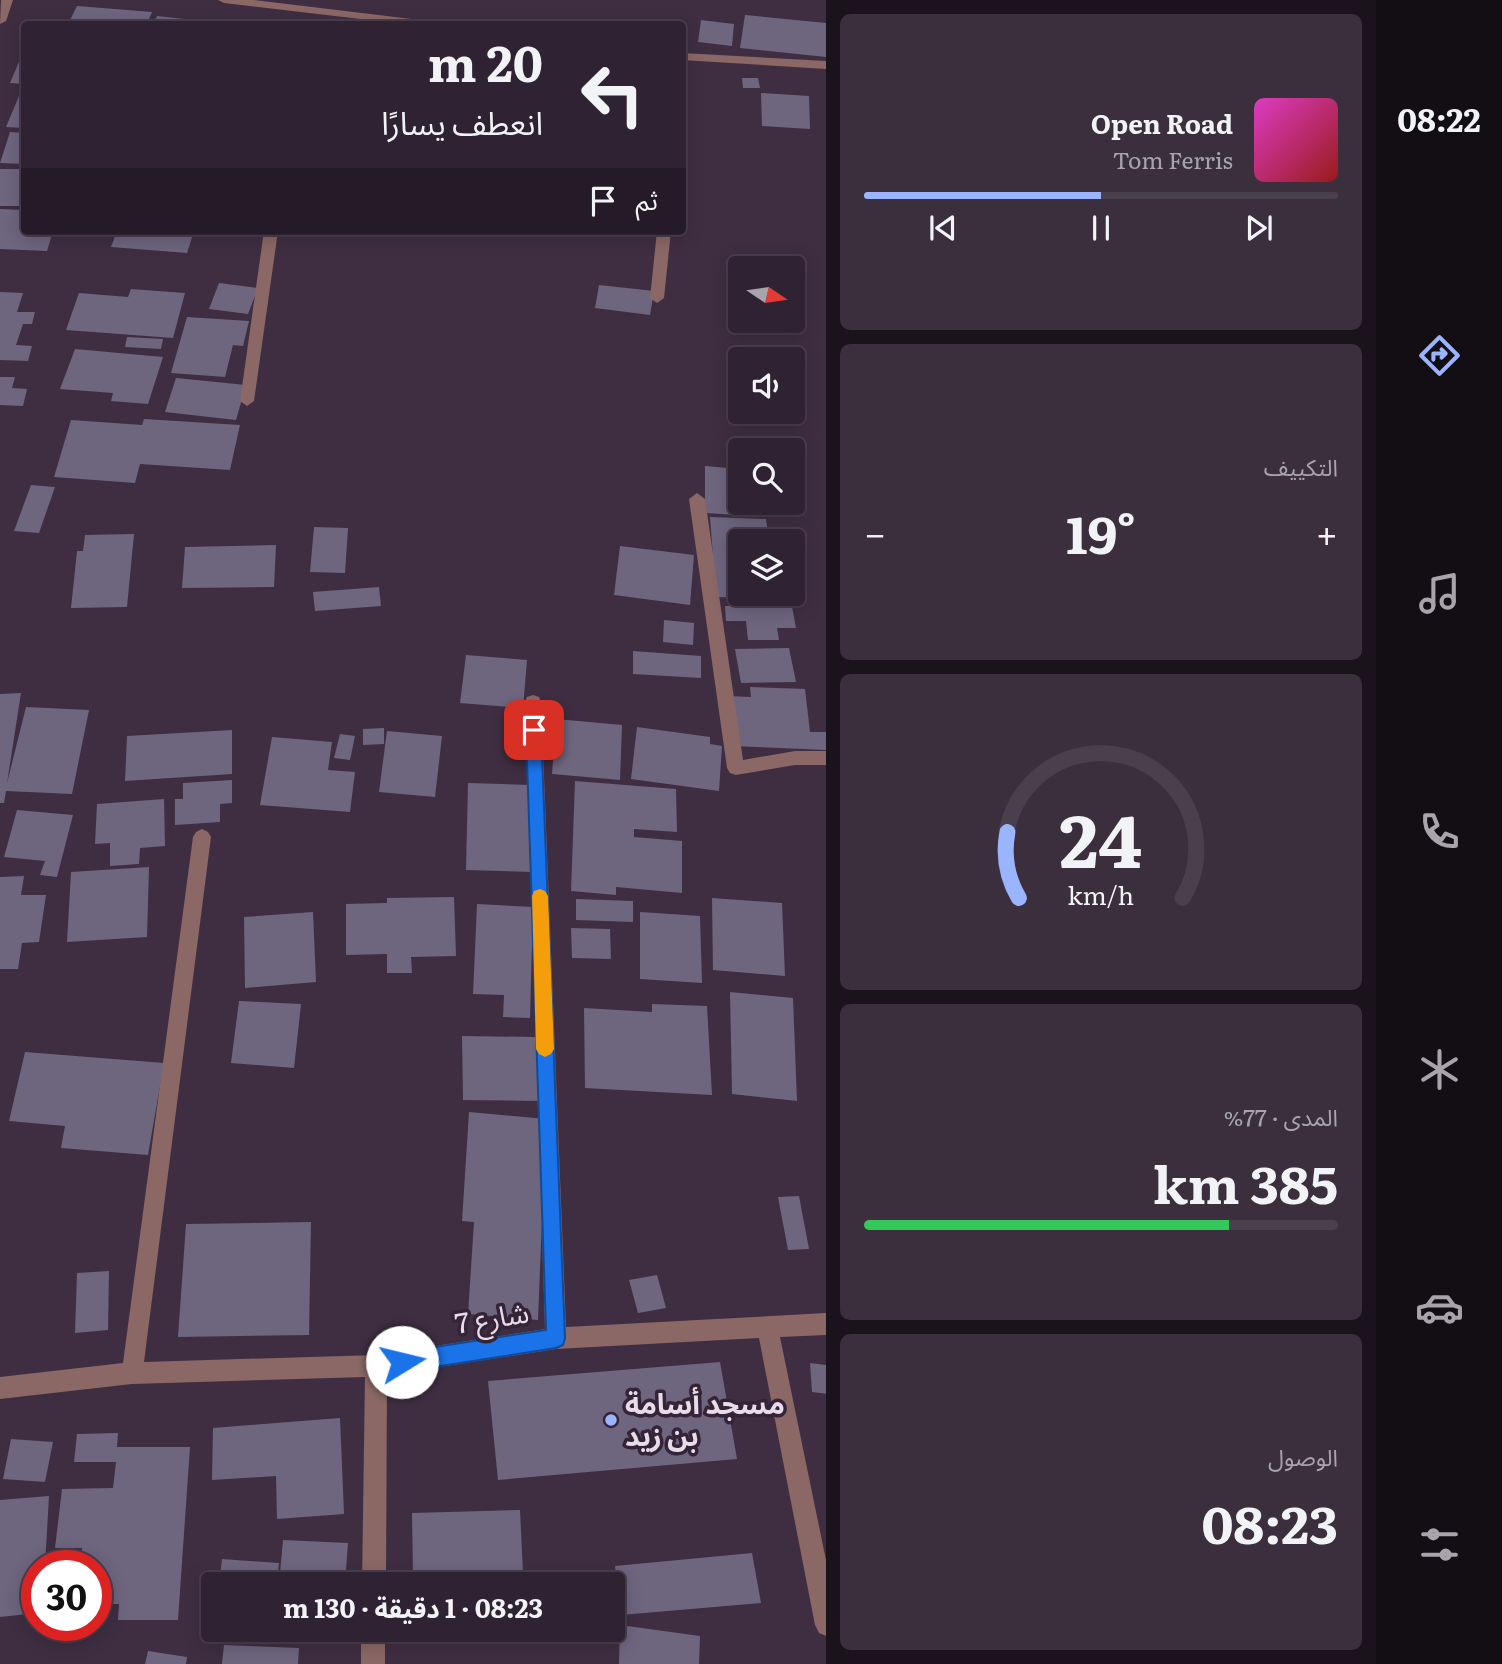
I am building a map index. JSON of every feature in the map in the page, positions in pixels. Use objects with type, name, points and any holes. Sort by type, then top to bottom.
[{"type":"street","points":[[0,21],[7,0]]},
{"type":"street","points":[[224,0],[403,21]]},
{"type":"street","points":[[301,21],[303,9]]},
{"type":"street","points":[[686,59],[826,65]]},
{"type":"street","points":[[247,401],[270,235]]},
{"type":"street","points":[[657,298],[664,235]]},
{"type":"street","points":[[696,499],[736,768],[795,758],[826,758]]},
{"type":"street","points":[[533,702],[556,1338]]},
{"type":"street","points":[[132,1373],[202,837]]},
{"type":"street","name":"شارع 7","points":[[0,1388],[132,1373],[376,1366],[556,1338],[826,1324]]},
{"type":"street","points":[[768,1328],[826,1620]]},
{"type":"street","points":[[374,1572],[376,1366]]},
{"type":"street","points":[[373,1642],[373,1664]]},
{"type":"building","points":[[77,6],[152,12],[148,21],[70,21]]},
{"type":"building","points":[[745,15],[826,23],[826,57],[740,48]]},
{"type":"building","points":[[157,16],[194,20],[194,21],[154,21]]},
{"type":"building","points":[[701,20],[734,24],[732,46],[698,42]]},
{"type":"building","points":[[21,57],[21,84],[10,83]]},
{"type":"building","points":[[742,78],[758,78],[760,88],[743,88]]},
{"type":"building","points":[[21,91],[21,128],[6,127]]},
{"type":"building","points":[[761,93],[809,96],[810,129],[762,126]]},
{"type":"building","points":[[10,132],[21,133],[21,164],[0,163]]},
{"type":"building","points":[[0,169],[21,169],[21,206],[0,206]]},
{"type":"building","points":[[0,209],[21,210],[21,235],[52,235],[47,251],[0,249]]},
{"type":"building","points":[[116,235],[193,235],[187,253],[111,247]]},
{"type":"building","points":[[219,283],[258,288],[248,314],[209,309]]},
{"type":"building","points":[[599,285],[654,291],[650,315],[595,308]]},
{"type":"building","points":[[131,289],[185,293],[173,338],[66,330],[79,293],[128,297]]},
{"type":"building","points":[[0,292],[23,293],[17,312],[35,312],[32,324],[23,324],[16,345],[32,346],[28,361],[0,360]]},
{"type":"building","points":[[187,317],[249,321],[243,346],[233,345],[225,377],[171,373]]},
{"type":"building","points":[[127,337],[163,339],[161,349],[125,347]]},
{"type":"building","points":[[75,349],[163,357],[148,404],[111,401],[113,393],[60,389]]},
{"type":"building","points":[[0,377],[15,377],[12,388],[27,389],[23,406],[0,405]]},
{"type":"building","points":[[176,378],[246,385],[236,420],[165,412]]},
{"type":"building","points":[[144,419],[240,425],[230,470],[140,464],[135,483],[54,477],[71,420],[142,425]]},
{"type":"building","points":[[705,466],[728,468],[728,515],[705,513]]},
{"type":"building","points":[[31,485],[55,487],[39,533],[14,531]]},
{"type":"building","points":[[710,517],[766,519],[767,529],[728,529],[728,597],[716,597]]},
{"type":"building","points":[[314,527],[348,528],[345,573],[310,572]]},
{"type":"building","points":[[134,534],[127,607],[71,608],[77,551],[83,551],[85,535]]},
{"type":"building","points":[[276,545],[274,587],[182,588],[185,547]]},
{"type":"building","points":[[620,546],[694,555],[690,605],[614,595]]},
{"type":"building","points":[[379,587],[381,606],[315,611],[313,592]]},
{"type":"building","points":[[725,606],[792,606],[796,628],[777,628],[779,640],[748,640],[746,621],[726,621]]},
{"type":"building","points":[[664,620],[694,623],[693,645],[663,642]]},
{"type":"building","points":[[789,648],[796,682],[741,683],[735,649]]},
{"type":"building","points":[[633,651],[701,656],[701,678],[633,674]]},
{"type":"building","points":[[466,655],[527,660],[523,708],[460,703]]},
{"type":"building","points":[[750,687],[805,689],[810,732],[826,732],[826,750],[732,746],[728,696],[751,697]]},
{"type":"building","points":[[21,693],[7,783],[26,707],[89,710],[72,794],[6,791],[4,803],[0,803],[0,694]]},
{"type":"building","points":[[556,719],[622,725],[620,780],[552,774]]},
{"type":"building","points":[[637,727],[710,737],[710,744],[722,746],[719,791],[631,779]]},
{"type":"building","points":[[384,728],[384,744],[363,745],[363,729]]},
{"type":"building","points":[[232,730],[232,774],[125,781],[127,736]]},
{"type":"building","points":[[387,731],[442,736],[435,797],[379,792]]},
{"type":"building","points":[[340,734],[355,736],[350,760],[334,758]]},
{"type":"building","points":[[272,737],[332,742],[328,770],[355,772],[350,812],[260,805]]},
{"type":"building","points":[[232,780],[232,803],[220,804],[220,822],[175,825],[175,799],[183,799],[183,783]]},
{"type":"building","points":[[575,781],[676,789],[677,832],[634,829],[634,837],[682,841],[682,893],[616,887],[616,895],[571,891]]},
{"type":"building","points":[[468,783],[530,785],[531,872],[466,870]]},
{"type":"building","points":[[164,799],[165,846],[140,848],[139,864],[110,866],[110,843],[95,844],[97,804]]},
{"type":"building","points":[[17,810],[73,815],[57,877],[40,875],[45,861],[4,857]]},
{"type":"building","points":[[149,867],[147,937],[67,942],[71,872]]},
{"type":"building","points":[[24,876],[21,895],[46,895],[39,942],[22,943],[18,969],[0,969],[0,877]]},
{"type":"building","points":[[454,897],[456,956],[411,957],[412,973],[387,973],[387,954],[346,955],[346,904],[387,903],[387,898]]},
{"type":"building","points":[[712,898],[782,903],[785,976],[713,970]]},
{"type":"building","points":[[576,899],[633,901],[633,922],[576,920]]},
{"type":"building","points":[[477,904],[533,907],[530,1018],[503,1017],[504,995],[473,994]]},
{"type":"building","points":[[313,912],[316,982],[245,988],[244,917]]},
{"type":"building","points":[[640,912],[700,916],[702,983],[640,979]]},
{"type":"building","points":[[571,928],[610,929],[611,959],[572,958]]},
{"type":"building","points":[[730,992],[793,998],[797,1101],[732,1094]]},
{"type":"building","points":[[239,1001],[301,1004],[294,1068],[231,1063]]},
{"type":"building","points":[[652,1004],[707,1006],[712,1095],[585,1088],[584,1008],[652,1012]]},
{"type":"building","points":[[462,1036],[536,1037],[539,1101],[463,1100]]},
{"type":"building","points":[[25,1052],[164,1063],[148,1155],[61,1148],[65,1126],[9,1121]]},
{"type":"building","points":[[469,1112],[546,1119],[538,1320],[468,1314],[474,1222],[462,1221]]},
{"type":"building","points":[[799,1196],[809,1249],[788,1250],[778,1197]]},
{"type":"building","points":[[311,1222],[309,1335],[178,1337],[186,1224]]},
{"type":"building","points":[[109,1271],[108,1330],[75,1333],[77,1273]]},
{"type":"building","points":[[657,1275],[666,1308],[638,1313],[629,1280]]},
{"type":"building","name":"مسجد أسامة بن زيد","points":[[720,1362],[737,1459],[498,1480],[488,1381]]},
{"type":"building","points":[[810,1363],[826,1365],[826,1394],[812,1392]]},
{"type":"building","points":[[340,1418],[344,1514],[277,1519],[276,1476],[212,1480],[213,1428]]},
{"type":"building","points":[[118,1433],[117,1447],[190,1447],[178,1620],[118,1620],[119,1604],[112,1604],[112,1550],[55,1548],[62,1489],[113,1488],[116,1462],[74,1462],[77,1434]]},
{"type":"building","points":[[11,1439],[53,1442],[45,1482],[3,1479]]},
{"type":"building","points":[[49,1496],[46,1550],[21,1550],[21,1615],[0,1617],[0,1500]]},
{"type":"building","points":[[520,1510],[523,1572],[413,1572],[412,1513]]},
{"type":"building","points":[[283,1540],[348,1543],[346,1572],[280,1572]]},
{"type":"building","points":[[752,1553],[761,1603],[625,1615],[625,1572],[616,1572],[615,1566]]},
{"type":"building","points":[[222,1559],[279,1563],[278,1572],[220,1572]]},
{"type":"building","points":[[625,1626],[700,1636],[699,1664],[619,1664],[620,1642],[625,1642]]},
{"type":"building","points":[[224,1645],[299,1648],[298,1664],[222,1664]]},
{"type":"building","points":[[148,1651],[187,1657],[186,1664],[145,1664]]},
{"type":"slow traffic","points":[[540,896],[545,1049]]},
{"type":"place","name":"مسجد أسامة بن زيد","points":[[611,1420]]},
{"type":"route","points":[[402,1362],[556,1338],[534,730]]}]
